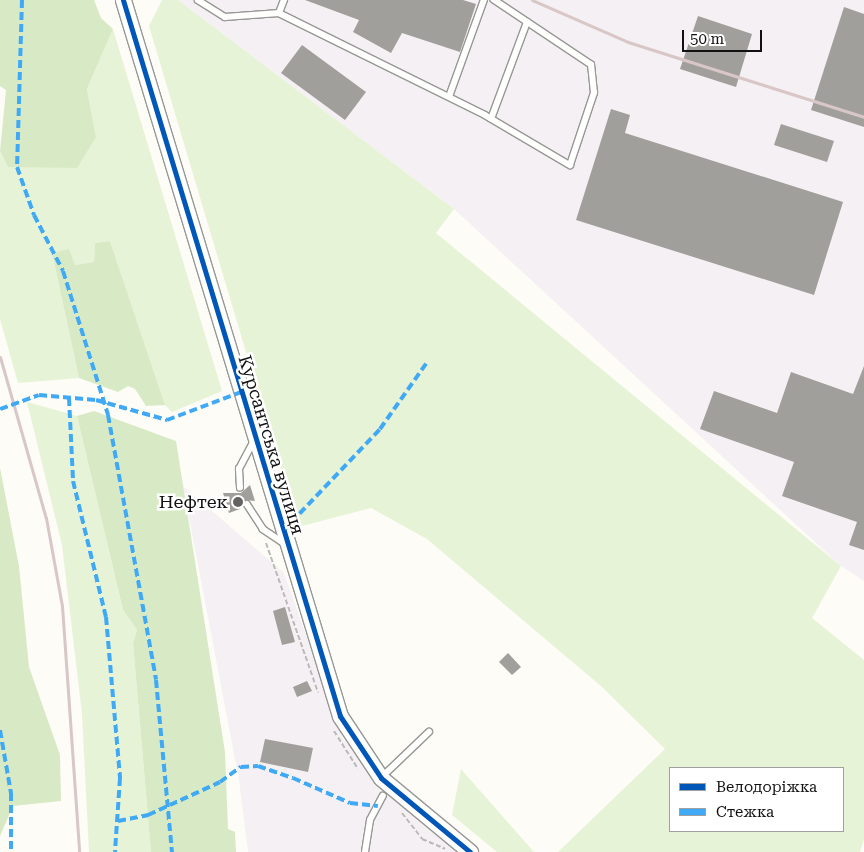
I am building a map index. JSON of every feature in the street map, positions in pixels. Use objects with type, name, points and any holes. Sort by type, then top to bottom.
[{"type":"street","name":"Курсантська вулиця","points":[[123,0],[340,716],[381,778],[470,852]]},
{"type":"lane","points":[[198,0],[226,17],[279,14],[449,97],[570,165],[594,93],[591,65],[494,0]]},
{"type":"lane","points":[[279,14],[284,0]]},
{"type":"lane","points":[[449,97],[484,0]]},
{"type":"lane","points":[[491,119],[527,22]]},
{"type":"lane","points":[[240,488],[239,469],[255,439]]},
{"type":"lane","points":[[247,504],[263,529],[287,544]]},
{"type":"lane","points":[[381,778],[429,732]]},
{"type":"lane","points":[[365,852],[370,820],[384,796]]},
{"type":"shaded area","points":[[178,0],[864,0],[864,581],[841,566],[454,209]]},
{"type":"shaded area","points":[[183,486],[284,573],[343,739],[424,826],[460,852],[248,852],[239,780]]},
{"type":"green space","points":[[0,0],[94,0],[101,18],[113,29],[87,89],[96,137],[77,168],[8,167],[0,151],[6,90],[0,86]]},
{"type":"green space","points":[[162,0],[178,0],[454,209],[436,233],[841,566],[812,618],[864,660],[864,839],[860,852],[558,852],[665,749],[602,687],[427,539],[371,508],[298,527],[149,26]]},
{"type":"green space","points":[[113,29],[222,391],[172,412],[165,405],[110,241],[95,243],[94,262],[75,265],[52,253],[79,378],[18,383],[0,319],[0,151],[8,167],[96,137],[87,89]]},
{"type":"green space","points":[[110,241],[165,405],[146,406],[135,389],[128,386],[118,392],[79,378],[52,253],[69,249],[75,265],[94,262],[95,243]]},
{"type":"green space","points":[[27,402],[77,416],[123,610],[137,630],[133,643],[151,852],[89,852],[82,714],[62,545]]},
{"type":"green space","points":[[94,411],[176,441],[225,752],[228,829],[235,832],[236,852],[151,852],[133,643],[137,630],[123,610],[77,416]]},
{"type":"green space","points":[[0,468],[19,566],[29,667],[60,755],[61,801],[13,806],[0,836]]},
{"type":"green space","points":[[461,769],[534,852],[497,852],[452,815]]},
{"type":"building","points":[[305,0],[463,0],[476,4],[460,52],[402,33],[391,53],[353,32],[359,20]]},
{"type":"building","points":[[844,7],[864,14],[864,127],[811,110]]},
{"type":"building","points":[[698,16],[752,34],[736,87],[680,69]]},
{"type":"building","points":[[302,45],[366,92],[345,120],[281,73]]},
{"type":"building","points":[[611,109],[630,115],[625,133],[843,202],[814,295],[576,220]]},
{"type":"building","points":[[781,124],[834,141],[827,162],[774,145]]},
{"type":"building","points":[[864,366],[864,550],[849,545],[857,522],[782,496],[794,462],[700,429],[714,391],[777,413],[791,372],[853,394]]},
{"type":"building","name":"Нефтек","points":[[250,485],[255,501],[245,500],[240,509],[229,513],[223,493],[241,493]]},
{"type":"building","points":[[285,607],[295,642],[282,645],[273,611]]},
{"type":"building","points":[[508,653],[521,667],[512,675],[499,662]]},
{"type":"building","points":[[307,681],[312,691],[297,697],[293,687]]},
{"type":"building","points":[[265,739],[313,748],[308,772],[260,762]]},
{"type":"railway","points":[[532,0],[628,42],[864,117]]},
{"type":"railway","points":[[0,357],[46,518],[62,606],[79,852]]},
{"type":"marked path","points":[[22,0],[17,167],[34,215],[63,271],[108,415],[156,680],[172,852]]},
{"type":"marked path","points":[[283,531],[380,429],[428,361]]},
{"type":"marked path","points":[[0,409],[39,395],[96,400],[167,420],[241,392]]},
{"type":"marked path","points":[[69,398],[73,481],[106,617],[120,778],[115,852]]},
{"type":"marked path","points":[[0,730],[11,793],[11,852]]},
{"type":"marked path","points":[[118,821],[148,815],[220,782],[241,767],[258,766],[293,778],[350,803],[378,806]]},
{"type":"cycle path","points":[[123,0],[340,716],[381,778],[470,852]]},
{"type":"place","name":"Нефтек","points":[[238,502]]}]
